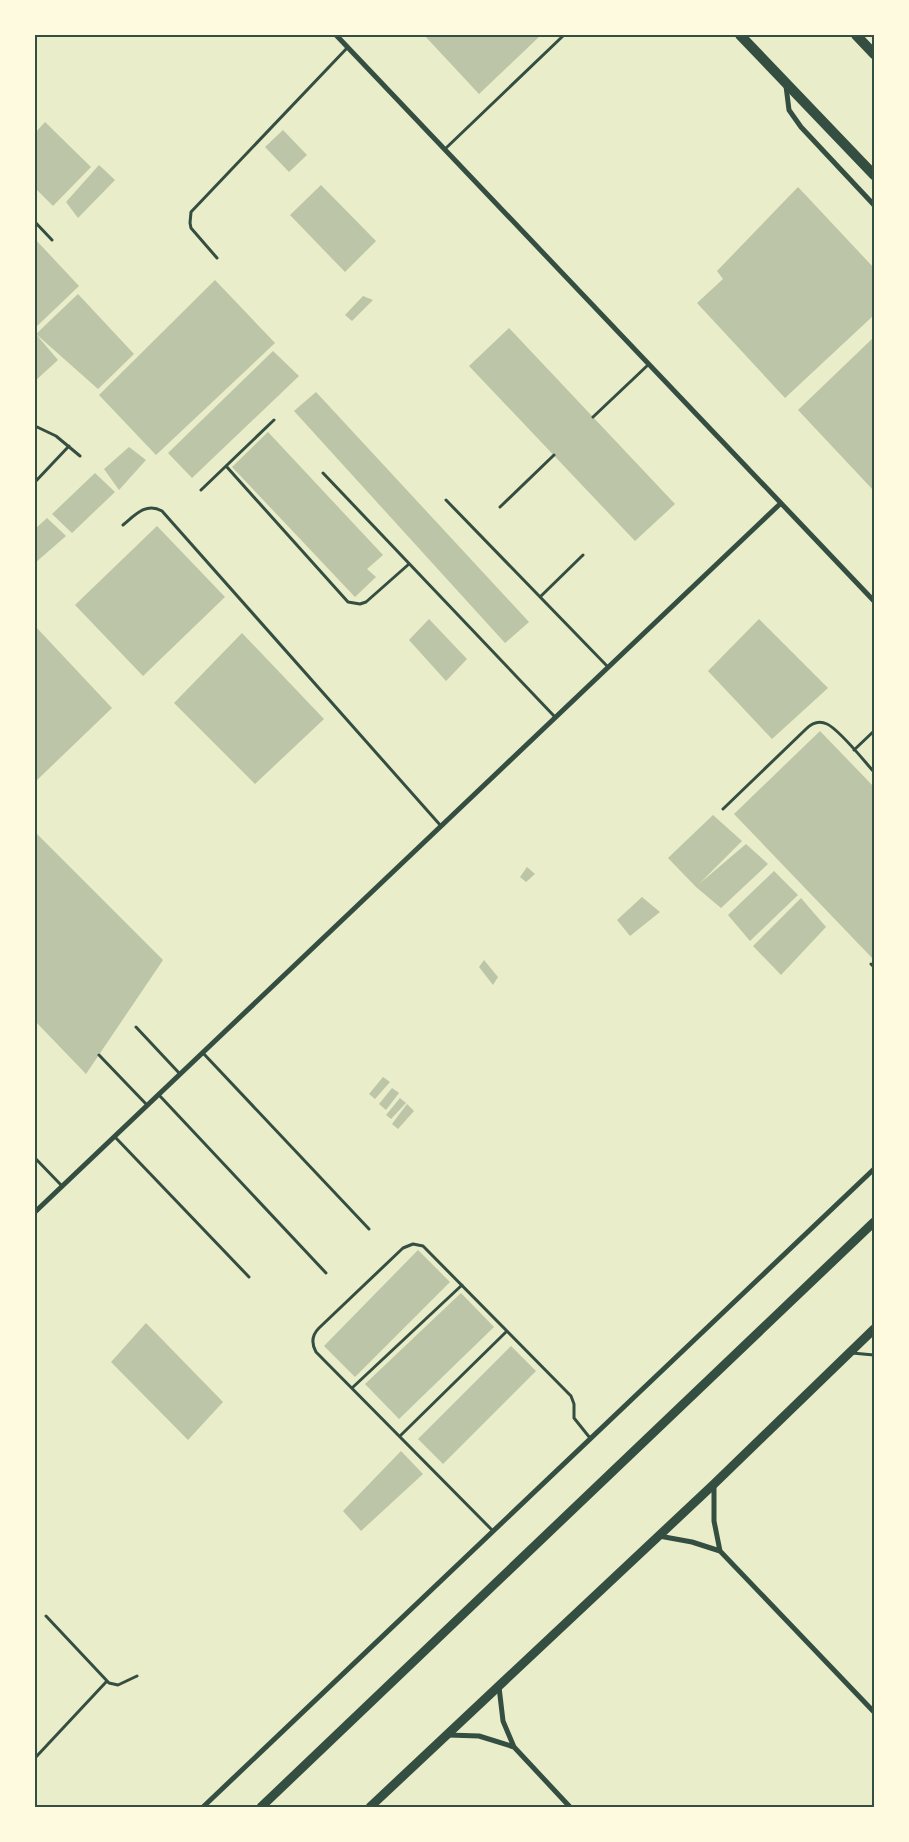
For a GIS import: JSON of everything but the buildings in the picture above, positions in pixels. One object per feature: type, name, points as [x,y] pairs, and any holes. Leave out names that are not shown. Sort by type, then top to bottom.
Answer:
[{"type":"main road","points":[[740,35],[874,175]]},
{"type":"main road","points":[[856,35],[874,54]]},
{"type":"street","points":[[336,35],[874,601]]},
{"type":"street","points":[[785,82],[789,110],[801,127],[874,205]]},
{"type":"street","points":[[36,1208],[147,1106],[781,503]]},
{"type":"street","points":[[204,1807],[874,1169]]},
{"type":"street","points":[[261,1807],[874,1222]]},
{"type":"street","points":[[370,1807],[500,1687],[874,1329]]},
{"type":"street","points":[[714,1484],[714,1521],[720,1551]]},
{"type":"street","points":[[659,1536],[692,1542],[720,1551],[874,1712]]},
{"type":"street","points":[[500,1687],[503,1721],[514,1747],[570,1807]]},
{"type":"street","points":[[447,1735],[479,1736],[514,1747]]},
{"type":"lane","points":[[444,149],[564,35]]},
{"type":"lane","points":[[217,258],[191,228],[191,212],[348,47]]},
{"type":"lane","points":[[35,222],[52,240]]},
{"type":"lane","points":[[593,417],[649,364]]},
{"type":"lane","points":[[201,490],[274,420]]},
{"type":"lane","points":[[35,426],[56,436],[80,456]]},
{"type":"lane","points":[[35,482],[69,446]]},
{"type":"lane","points":[[500,507],[554,455]]},
{"type":"lane","points":[[226,466],[348,602],[354,604],[366,602],[409,564]]},
{"type":"lane","points":[[323,473],[555,718]]},
{"type":"lane","points":[[446,500],[608,667]]},
{"type":"lane","points":[[123,525],[138,512],[148,508],[158,508],[166,514],[441,826]]},
{"type":"lane","points":[[540,597],[583,554]]},
{"type":"lane","points":[[723,809],[810,725],[822,722],[828,724],[874,772]]},
{"type":"lane","points":[[854,750],[874,731]]},
{"type":"lane","points":[[136,1027],[180,1074]]},
{"type":"lane","points":[[202,1053],[369,1229]]},
{"type":"lane","points":[[100,1055],[147,1106]]},
{"type":"lane","points":[[159,1094],[326,1273]]},
{"type":"lane","points":[[114,1136],[249,1277]]},
{"type":"lane","points":[[35,1158],[62,1186]]},
{"type":"lane","points":[[493,1531],[316,1352],[312,1342],[313,1336],[319,1328],[408,1245],[418,1244],[427,1249],[571,1396],[574,1404],[574,1418],[590,1439]]},
{"type":"lane","points":[[352,1388],[462,1285]]},
{"type":"lane","points":[[400,1436],[507,1331]]},
{"type":"lane","points":[[849,1354],[874,1354]]},
{"type":"lane","points":[[46,1616],[112,1685],[118,1686],[137,1676]]},
{"type":"lane","points":[[35,1758],[107,1681]]}]
